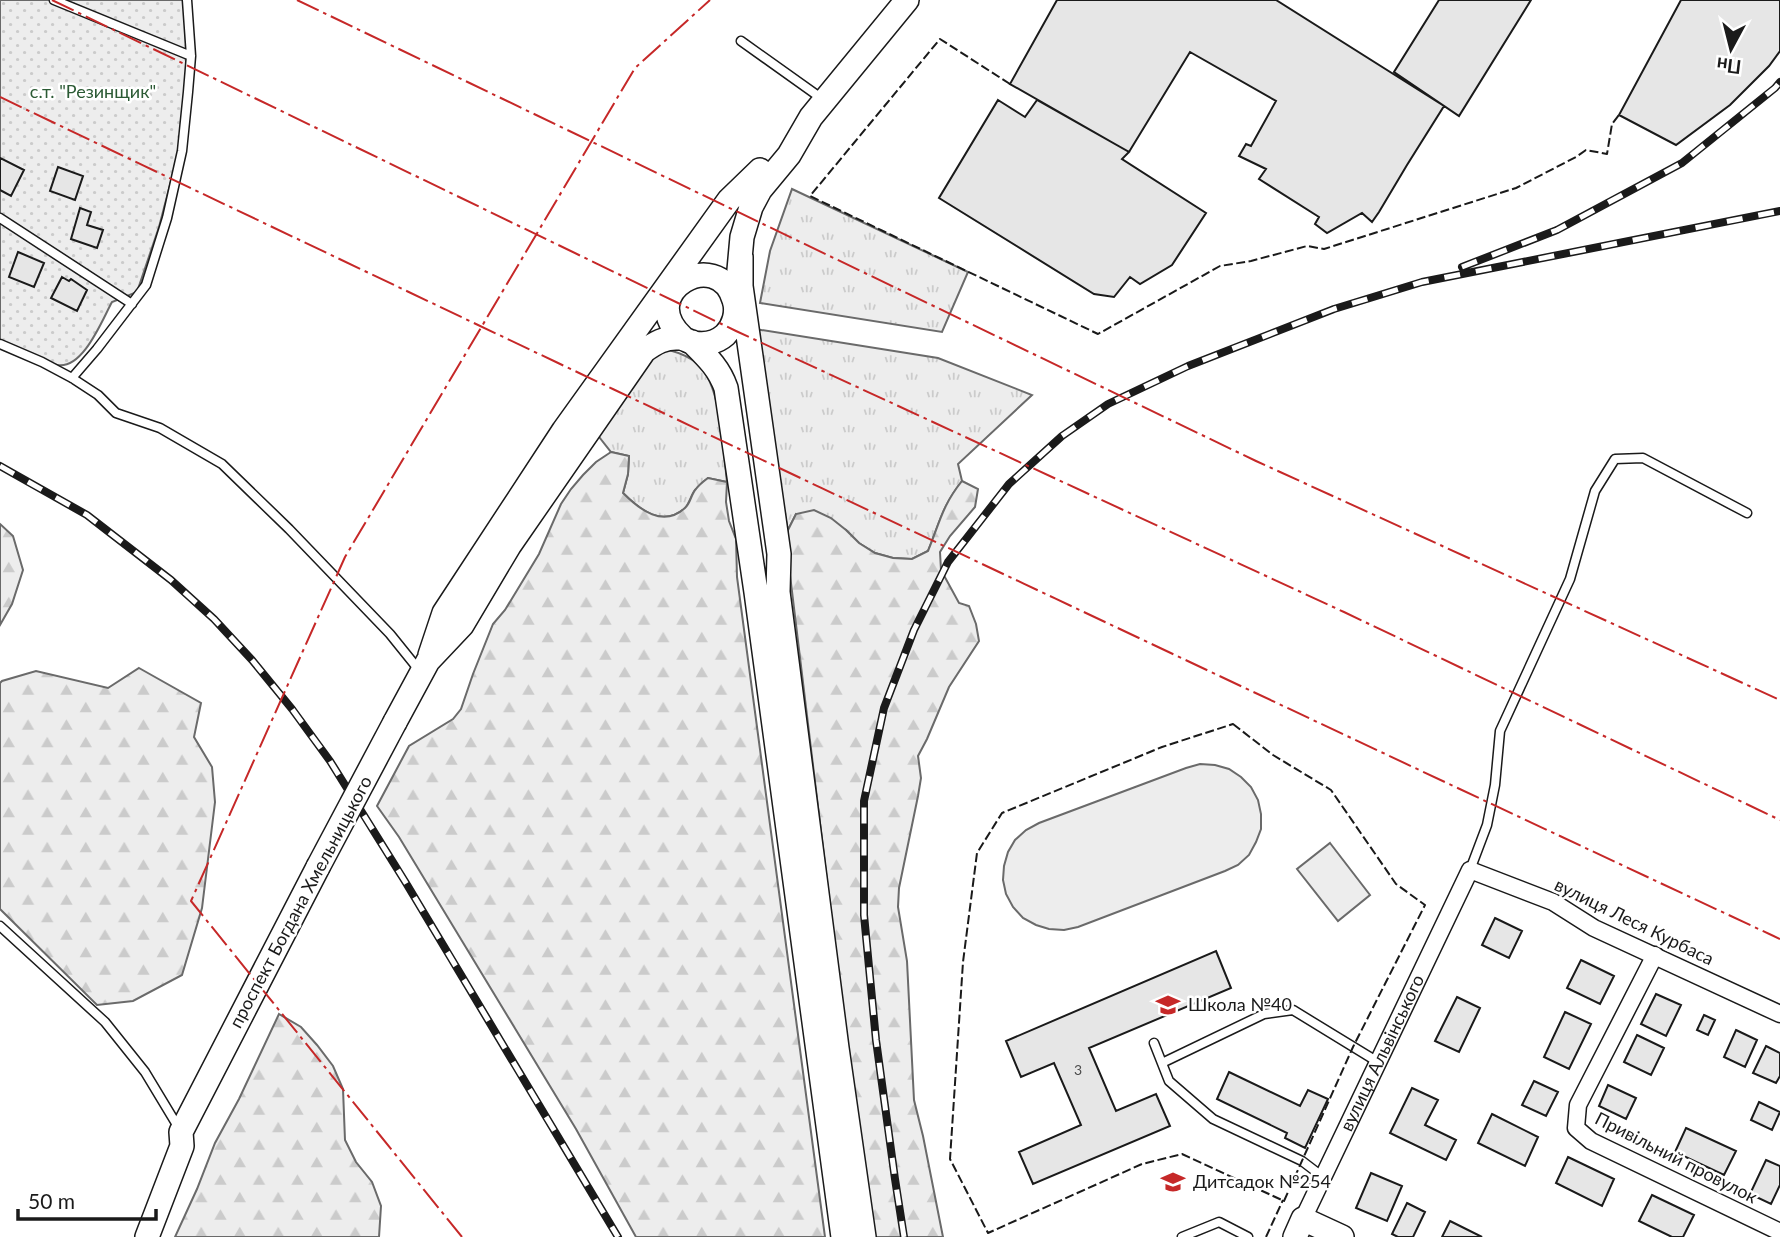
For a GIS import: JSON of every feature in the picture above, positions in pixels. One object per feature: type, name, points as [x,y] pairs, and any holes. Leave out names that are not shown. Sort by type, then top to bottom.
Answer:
[{"type":"main road","name":"проспект Богдана Хмельницького","points":[[425,667],[462,625],[509,547],[644,351],[666,339],[703,344],[715,341],[732,327],[742,237],[751,207],[760,190],[789,155],[818,109],[907,0]]},
{"type":"main road","name":"проспект Богдана Хмельницького","points":[[647,312],[676,288],[779,145],[818,109]]},
{"type":"main road","name":"проспект Богдана Хмельницького","points":[[135,1237],[161,1179],[318,867],[425,667],[444,612],[564,430],[647,312],[729,200],[760,170]]},
{"type":"main road","points":[[741,257],[741,286],[779,554],[778,592],[864,1237]]},
{"type":"main road","points":[[778,592],[767,556],[732,294],[717,278],[694,276],[676,288],[667,308],[668,319],[674,330],[714,364],[726,388],[757,592],[843,1237]]},
{"type":"main road","name":"проспект Богдана Хмельницького","points":[[147,1237],[182,1139]]},
{"type":"main road","points":[[1299,1228],[1342,1237]]},
{"type":"street","name":"вулиця Леся Курбаса","points":[[1469,870],[1553,902],[1594,928],[1780,1014]]},
{"type":"street","name":"вулиця Альвінського","points":[[1299,1228],[1469,870]]},
{"type":"street","name":"Привільний провулок","points":[[1655,956],[1578,1105],[1576,1128],[1591,1141],[1780,1232]]},
{"type":"lane","points":[[54,0],[191,56]]},
{"type":"lane","points":[[72,377],[146,285],[167,218],[182,151],[191,56],[187,0]]},
{"type":"lane","points":[[741,41],[818,109]]},
{"type":"lane","points":[[0,218],[132,304]]},
{"type":"lane","points":[[0,344],[72,377],[98,395],[116,413],[160,428],[222,464],[425,667]]},
{"type":"lane","points":[[1469,870],[1487,825],[1495,785],[1500,731],[1570,579],[1595,491],[1615,459],[1643,458],[1747,513]]},
{"type":"lane","points":[[0,926],[105,1022],[145,1072],[182,1139]]},
{"type":"lane","points":[[1162,1063],[1264,1014],[1293,1010],[1378,1062]]},
{"type":"lane","points":[[1154,1043],[1169,1080],[1213,1119],[1302,1161],[1323,1177]]},
{"type":"lane","points":[[1182,1237],[1219,1222],[1248,1237]]},
{"type":"green space","name":"с.т. \"Резинщик\"","points":[[0,0],[184,0],[187,69],[181,143],[159,227],[137,292],[112,302],[83,352],[66,364],[57,365],[43,361],[0,343]]},
{"type":"green space","points":[[792,189],[968,272],[942,332],[760,303],[770,251]]},
{"type":"green space","points":[[755,329],[938,358],[1032,395],[958,464],[962,481],[946,506],[928,551],[912,559],[893,558],[875,553],[859,543],[846,530],[796,514],[788,530],[776,473]]},
{"type":"green space","points":[[669,350],[696,362],[713,388],[720,420],[727,482],[708,478],[694,491],[685,508],[677,514],[660,517],[644,510],[623,493],[629,456],[611,452],[596,433],[652,354]]},
{"type":"green space","points":[[611,452],[629,456],[623,493],[644,510],[660,517],[677,514],[685,508],[694,491],[708,478],[727,482],[726,502],[736,539],[737,577],[825,1237],[636,1237],[576,1129],[399,837],[377,806],[409,746],[453,719],[461,709],[493,624],[505,610],[539,554],[561,504],[583,475]]},
{"type":"green space","points":[[962,481],[978,489],[975,507],[940,552],[941,570],[959,603],[969,606],[979,641],[949,687],[918,756],[921,778],[899,888],[898,907],[907,961],[914,1100],[943,1237],[870,1237],[787,550],[788,530],[796,514],[814,510],[831,518],[859,543],[875,553],[912,559],[928,551],[946,506]]},
{"type":"green space","points":[[0,524],[13,536],[23,570],[12,604],[0,625]]},
{"type":"green space","points":[[139,668],[201,703],[194,737],[212,767],[215,802],[202,908],[182,975],[133,1001],[97,1005],[0,909],[0,683],[36,671],[108,688]]},
{"type":"green space","points":[[279,1014],[301,1027],[333,1066],[343,1089],[345,1140],[356,1162],[372,1182],[381,1206],[379,1237],[175,1237],[215,1143]]},
{"type":"shaded area","points":[[1200,764],[1229,769],[1251,787],[1258,800],[1261,829],[1249,855],[1238,865],[1064,930],[1036,925],[1023,918],[1013,907],[1006,894],[1004,866],[1015,840],[1026,830]]},
{"type":"shaded area","points":[[1330,843],[1370,895],[1338,921],[1297,869]]},
{"type":"building","points":[[1057,0],[1276,0],[1444,106],[1372,222],[1362,213],[1327,233],[1315,224],[1319,217],[1259,179],[1266,169],[1239,156],[1246,144],[1251,146],[1276,101],[1190,52],[1129,152],[1010,84]]},
{"type":"building","points":[[1439,0],[1531,0],[1459,116],[1394,72]]},
{"type":"building","points":[[1681,0],[1780,0],[1780,51],[1769,66],[1730,105],[1676,145],[1619,115]]},
{"type":"building","points":[[998,100],[1025,117],[1037,100],[1129,152],[1122,159],[1206,213],[1172,265],[1140,284],[1130,277],[1114,297],[1094,294],[939,198]]},
{"type":"building","points":[[0,158],[24,170],[11,196],[0,190]]},
{"type":"building","points":[[58,167],[83,176],[75,200],[50,191]]},
{"type":"building","points":[[80,208],[91,212],[87,225],[103,230],[97,248],[71,239]]},
{"type":"building","points":[[18,252],[44,263],[34,287],[9,277]]},
{"type":"building","points":[[62,277],[69,281],[71,279],[87,290],[77,311],[51,298]]},
{"type":"building","points":[[1495,918],[1522,931],[1509,958],[1482,945]]},
{"type":"building","points":[[1216,951],[1231,988],[1089,1048],[1116,1111],[1156,1094],[1170,1126],[1033,1184],[1019,1152],[1081,1125],[1054,1063],[1021,1077],[1006,1041]]},
{"type":"building","points":[[1581,960],[1614,976],[1600,1004],[1567,988]]},
{"type":"building","points":[[1656,994],[1681,1005],[1666,1036],[1641,1024]]},
{"type":"building","points":[[1457,997],[1480,1008],[1459,1052],[1435,1041]]},
{"type":"building","points":[[1565,1012],[1591,1024],[1569,1069],[1544,1057]]},
{"type":"building","points":[[1704,1015],[1715,1020],[1708,1035],[1697,1030]]},
{"type":"building","points":[[1736,1030],[1757,1040],[1745,1067],[1724,1057]]},
{"type":"building","points":[[1637,1035],[1664,1048],[1651,1075],[1624,1062]]},
{"type":"building","points":[[1766,1046],[1780,1053],[1780,1076],[1776,1083],[1753,1073]]},
{"type":"building","points":[[1229,1072],[1300,1106],[1308,1090],[1328,1099],[1305,1148],[1285,1138],[1287,1133],[1217,1099]]},
{"type":"building","points":[[1534,1081],[1558,1092],[1546,1116],[1522,1105]]},
{"type":"building","points":[[1608,1085],[1636,1098],[1626,1119],[1599,1106]]},
{"type":"building","points":[[1412,1088],[1438,1100],[1425,1125],[1456,1140],[1446,1160],[1390,1133]]},
{"type":"building","points":[[1759,1102],[1780,1112],[1772,1130],[1751,1120]]},
{"type":"building","points":[[1492,1114],[1538,1137],[1525,1166],[1478,1143]]},
{"type":"building","points":[[1686,1128],[1736,1151],[1724,1175],[1675,1152]]},
{"type":"building","points":[[1568,1157],[1614,1179],[1602,1206],[1556,1183]]},
{"type":"building","points":[[1766,1160],[1780,1166],[1780,1185],[1771,1204],[1750,1194]]},
{"type":"building","points":[[1371,1173],[1402,1186],[1387,1221],[1356,1208]]},
{"type":"building","points":[[1652,1195],[1694,1215],[1683,1237],[1672,1237],[1639,1221]]},
{"type":"building","points":[[1407,1203],[1425,1212],[1413,1237],[1398,1237],[1392,1234]]},
{"type":"building","points":[[1450,1221],[1482,1237],[1442,1237]]},
{"type":"railway","points":[[1462,267],[1557,230],[1682,163],[1780,82]]},
{"type":"railway","points":[[904,1237],[876,1040],[864,915],[864,801],[884,708],[914,630],[948,562],[1009,484],[1062,436],[1108,404],[1188,366],[1334,309],[1422,282],[1780,211]]},
{"type":"railway","points":[[0,466],[87,515],[171,580],[214,619],[292,709],[330,761],[406,883],[618,1237]]},
{"type":"fence","points":[[1010,84],[940,39],[810,196],[1098,334],[1220,266],[1307,246],[1324,249],[1516,188],[1586,150],[1607,154],[1612,124],[1619,115]]},
{"type":"fence","points":[[1233,724],[1273,755],[1331,790],[1396,884],[1425,905],[1353,1047],[1284,1201],[1182,1154],[1142,1164],[988,1233],[950,1159],[963,962],[977,853],[1002,813],[1162,747],[1233,724]]},
{"type":"fence","points":[[1266,1237],[1283,1200]]},
{"type":"power","points":[[52,0],[736,331],[1344,612],[1780,820]]},
{"type":"power","points":[[297,0],[1256,461],[1780,700]]},
{"type":"power","points":[[462,1237],[191,901],[345,557],[635,68],[710,0]]},
{"type":"power","points":[[0,97],[889,520],[1780,939]]},
{"type":"place","name":"Школа №40","points":[[1168,1005]]},
{"type":"place","name":"Дитсадок №254","points":[[1173,1182]]}]
